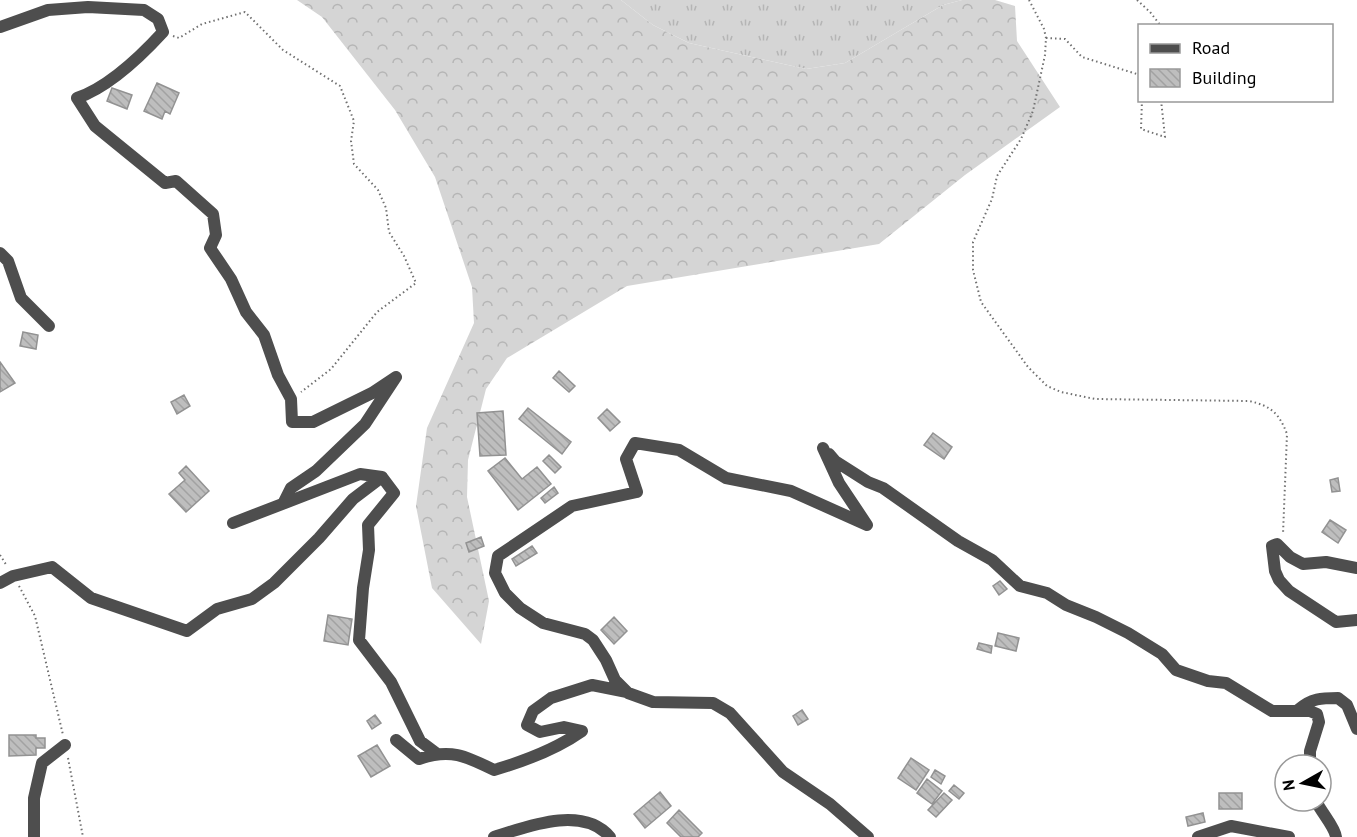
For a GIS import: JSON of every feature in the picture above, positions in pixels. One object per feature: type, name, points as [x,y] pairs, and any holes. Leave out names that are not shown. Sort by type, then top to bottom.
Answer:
[{"type":"street","points":[[0,27],[48,10],[88,7],[144,10],[158,19],[163,32],[148,49],[94,92],[77,98],[95,126],[165,183],[176,181],[213,214],[216,235],[210,248],[231,279],[246,312],[264,335],[278,375],[291,399],[292,422],[313,422],[372,393],[396,377],[365,424],[316,471],[291,488],[284,502]]},
{"type":"street","points":[[0,253],[8,261],[21,298],[49,326]]},
{"type":"street","points":[[628,693],[615,680],[593,640],[585,634],[543,623],[520,608],[505,593],[495,573],[498,556],[572,506],[637,492],[626,459],[635,443],[679,450],[726,478],[791,491],[867,525],[839,483],[823,448],[835,461],[868,482],[883,488],[958,541],[992,560],[1020,586],[1047,593],[1066,605],[1128,633],[1161,654],[1176,670],[1208,681],[1226,683],[1272,711],[1298,710],[1317,714],[1319,722],[1310,753]]},
{"type":"street","points":[[233,523],[360,474],[382,477],[394,493],[368,525],[369,550],[359,640],[391,682],[420,741],[436,753]]},
{"type":"street","points":[[0,583],[13,576],[52,567],[91,598],[187,631],[217,609],[252,599],[274,583],[319,538],[353,499],[382,477]]},
{"type":"street","points":[[1357,568],[1326,562],[1302,564],[1290,557],[1277,544],[1272,546],[1275,571],[1279,580],[1289,591],[1336,622],[1357,620]]},
{"type":"street","points":[[396,740],[419,759],[436,753],[464,755],[494,770],[525,761],[566,743],[582,732],[564,727],[540,732],[527,726],[533,711],[551,698],[592,685],[628,693],[653,702],[713,703],[730,713],[783,772],[830,804],[868,837]]},
{"type":"street","points":[[1298,710],[1305,703],[1316,698],[1338,698],[1347,705],[1357,729]]},
{"type":"street","points":[[34,837],[34,798],[42,763],[65,745]]},
{"type":"street","points":[[1321,813],[1336,833],[1336,837]]},
{"type":"street","points":[[494,837],[556,820],[589,822],[610,837]]},
{"type":"street","points":[[1198,837],[1231,826],[1289,837]]},
{"type":"path","points":[[1029,0],[1044,29],[1045,55],[1033,111],[1021,139],[997,176],[992,199],[973,242],[973,270],[981,302],[1028,367],[1047,386],[1061,392],[1095,399],[1249,401],[1266,405],[1282,420],[1287,434],[1282,549]]},
{"type":"path","points":[[1137,0],[1159,24]]},
{"type":"path","points":[[163,32],[179,38],[202,24],[244,12],[283,50],[340,86],[354,121],[351,141],[354,164],[378,190],[386,208],[389,232],[404,256],[416,283],[376,312],[331,369],[291,399]]},
{"type":"path","points":[[1046,38],[1065,39],[1082,57],[1138,74]]},
{"type":"path","points":[[1142,102],[1141,129],[1165,137],[1161,102]]},
{"type":"path","points":[[0,555],[34,616],[65,745],[83,837]]},
{"type":"green space","points":[[297,0],[621,0],[653,25],[689,43],[806,69],[845,63],[943,5],[962,0],[995,0],[1015,6],[1017,41],[1060,107],[965,175],[879,244],[627,286],[507,358],[486,389],[468,460],[467,497],[489,601],[481,644],[432,588],[416,506],[427,428],[474,323],[472,287],[435,177],[395,110],[322,17]]},
{"type":"green space","points":[[621,0],[962,0],[943,5],[845,63],[806,69],[689,43],[653,25]]},
{"type":"building","points":[[157,83],[179,93],[170,114],[165,111],[162,119],[144,111]]},
{"type":"building","points":[[112,88],[132,95],[127,109],[107,101]]},
{"type":"building","points":[[23,332],[38,335],[36,349],[20,346]]},
{"type":"building","points":[[0,362],[15,383],[0,392]]},
{"type":"building","points":[[559,371],[575,386],[569,392],[553,378]]},
{"type":"building","points":[[184,395],[190,406],[177,414],[171,402]]},
{"type":"building","points":[[528,408],[571,442],[562,454],[519,419]]},
{"type":"building","points":[[607,409],[620,422],[610,431],[598,418]]},
{"type":"building","points":[[503,411],[506,455],[480,456],[477,413]]},
{"type":"building","points":[[933,433],[952,447],[944,459],[924,445]]},
{"type":"building","points":[[549,455],[561,467],[555,473],[543,461]]},
{"type":"building","points":[[505,458],[522,479],[537,467],[551,484],[518,510],[488,471]]},
{"type":"building","points":[[186,466],[209,491],[186,512],[169,494],[185,480],[179,473]]},
{"type":"building","points":[[1338,478],[1340,491],[1332,492],[1330,480]]},
{"type":"building","points":[[554,487],[558,493],[545,503],[541,498]]},
{"type":"building","points":[[1330,520],[1346,530],[1338,543],[1322,532]]},
{"type":"building","points":[[481,537],[484,546],[469,552],[466,543]]},
{"type":"building","points":[[532,546],[537,553],[516,566],[512,559]]},
{"type":"building","points":[[1000,581],[1007,589],[999,595],[993,586]]},
{"type":"building","points":[[328,615],[352,619],[348,645],[324,641]]},
{"type":"building","points":[[614,617],[627,631],[614,644],[601,630]]},
{"type":"building","points":[[998,633],[1019,638],[1016,651],[995,646]]},
{"type":"building","points":[[979,643],[992,646],[991,653],[977,649]]},
{"type":"building","points":[[802,710],[808,719],[798,725],[793,716]]},
{"type":"building","points":[[375,715],[381,723],[372,729],[367,721]]},
{"type":"building","points":[[9,735],[36,735],[36,738],[45,738],[45,748],[36,748],[36,755],[9,756]]},
{"type":"building","points":[[377,745],[390,766],[371,777],[358,756]]},
{"type":"building","points":[[911,758],[929,770],[916,790],[898,778]]},
{"type":"building","points":[[935,770],[945,776],[941,784],[931,777]]},
{"type":"building","points":[[927,779],[942,791],[932,804],[917,793]]},
{"type":"building","points":[[954,785],[964,793],[959,799],[949,791]]},
{"type":"building","points":[[660,792],[671,806],[645,828],[634,814]]},
{"type":"building","points":[[944,793],[952,800],[936,817],[928,810]]},
{"type":"building","points":[[1219,793],[1242,793],[1242,809],[1219,809]]},
{"type":"building","points":[[679,810],[702,833],[698,837],[681,837],[667,823]]},
{"type":"building","points":[[1203,813],[1205,822],[1188,826],[1186,817]]}]
